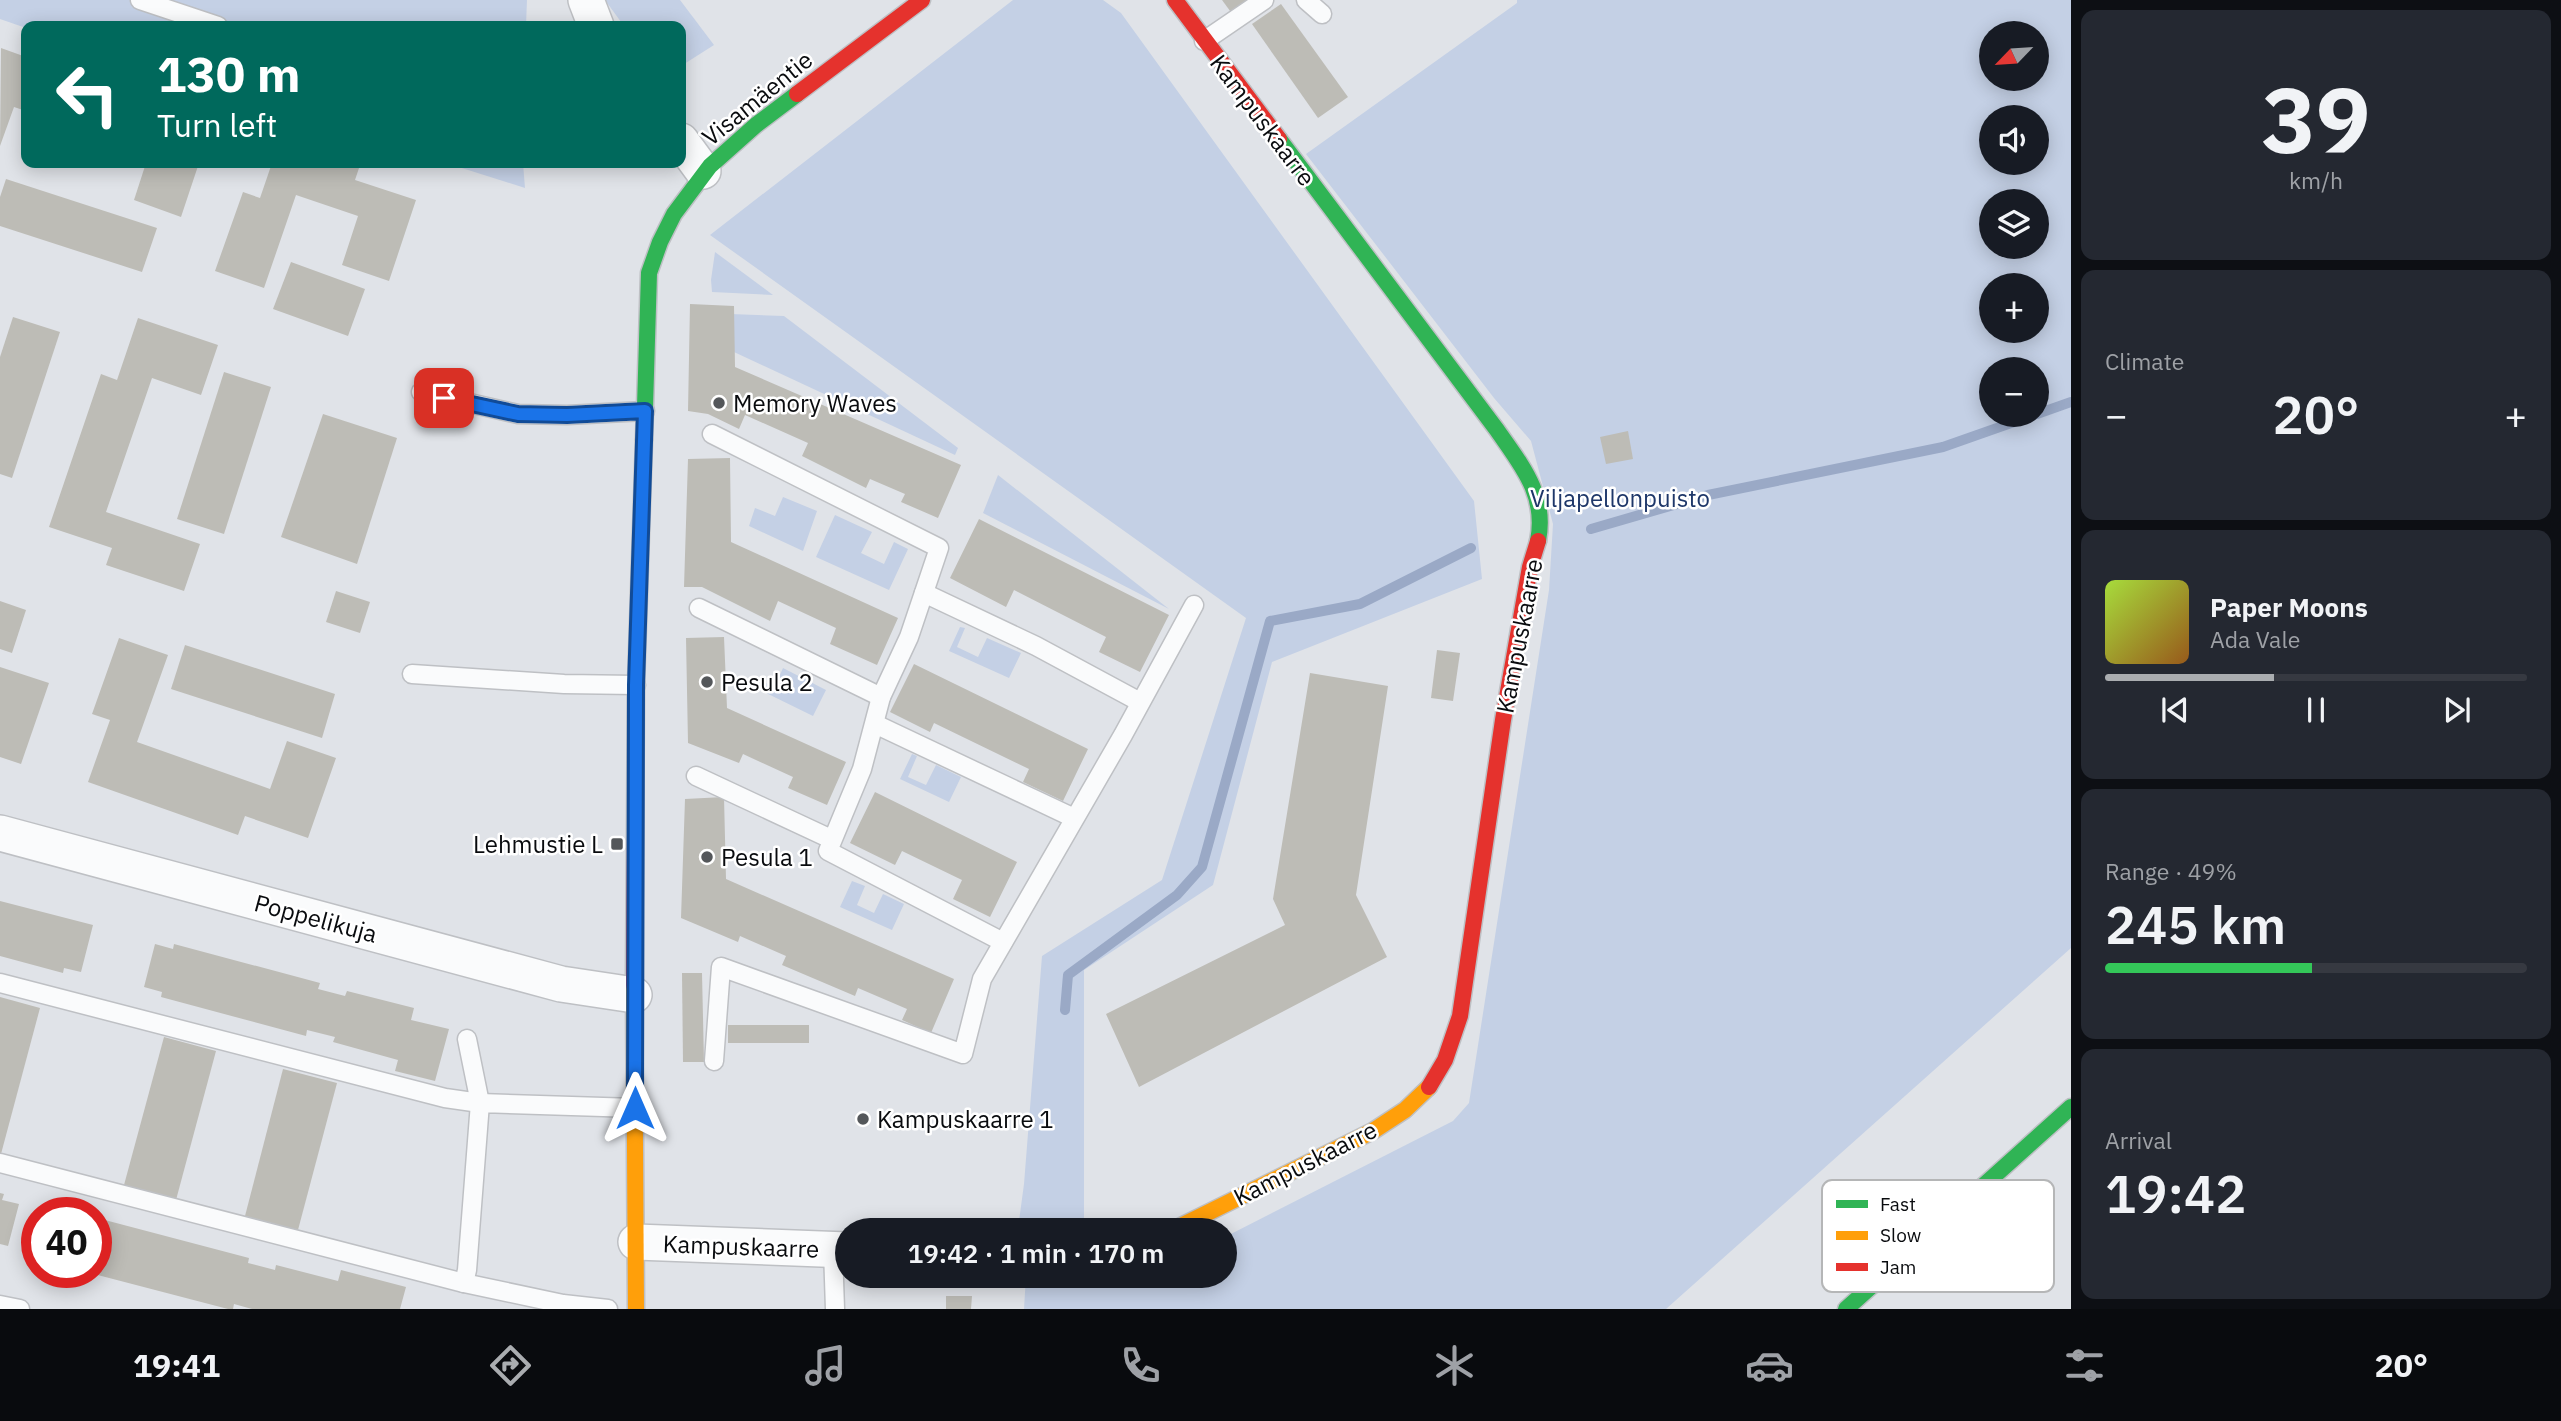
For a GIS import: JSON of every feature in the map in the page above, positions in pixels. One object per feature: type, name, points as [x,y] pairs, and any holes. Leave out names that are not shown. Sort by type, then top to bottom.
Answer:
[{"type":"street","points":[[586,0],[594,21]]},
{"type":"street","name":"Visamäentie","points":[[636,1309],[636,685],[649,273],[670,217],[703,171],[736,140],[922,0]]},
{"type":"street","name":"Kampuskaarre","points":[[1175,0],[1497,430],[1528,475],[1541,510],[1539,538],[1530,567],[1503,720],[1460,1016],[1441,1069],[1423,1093],[1380,1128],[1197,1218]]},
{"type":"street","points":[[686,148],[703,171]]},
{"type":"street","name":"Poppelikuja","points":[[0,833],[561,984],[634,995]]},
{"type":"street","points":[[1990,1180],[2071,1107]]},
{"type":"street","name":"Kampuskaarre","points":[[636,1242],[835,1250]]},
{"type":"street","points":[[1846,1309],[1865,1292]]},
{"type":"lane","points":[[140,0],[203,21]]},
{"type":"lane","points":[[1204,41],[1264,0]]},
{"type":"lane","points":[[1306,0],[1322,14]]},
{"type":"lane","points":[[421,393],[518,414],[567,415],[645,411]]},
{"type":"lane","points":[[712,434],[939,548],[909,637],[881,698],[862,769],[828,851],[1003,942]]},
{"type":"lane","points":[[924,593],[1036,646],[1140,702]]},
{"type":"lane","points":[[714,1061],[721,967],[963,1054],[982,979],[1194,605]]},
{"type":"lane","points":[[699,608],[881,698]]},
{"type":"lane","points":[[412,674],[564,684],[636,685]]},
{"type":"lane","points":[[875,724],[1074,818]]},
{"type":"lane","points":[[696,776],[831,839]]},
{"type":"lane","points":[[0,983],[445,1098],[481,1103],[635,1108]]},
{"type":"lane","points":[[464,1283],[481,1103],[467,1039]]},
{"type":"lane","points":[[0,1163],[464,1283],[563,1304],[608,1309]]},
{"type":"lane","points":[[835,1309],[837,1288]]},
{"type":"lane","points":[[0,1305],[20,1309]]},
{"type":"green space","points":[[0,0],[527,0],[526,21],[21,21],[21,26],[0,19]]},
{"type":"green space","points":[[605,0],[680,0],[714,45],[686,63],[686,21],[620,21]]},
{"type":"green space","points":[[1013,0],[1103,0],[1121,13],[1474,501],[1482,579],[1272,662],[1213,885],[1084,970],[1084,1218],[1019,1218],[1042,956],[1162,880],[1246,618],[710,235]]},
{"type":"green space","name":"Viljapellonpuisto","points":[[1517,0],[2071,0],[2071,948],[1666,1309],[1024,1309],[1025,1288],[1237,1288],[1237,1231],[1453,1121],[1469,1103],[1549,590],[1553,524],[1531,441],[1494,398],[1306,154],[1517,3]]},
{"type":"green space","points":[[462,168],[523,168],[525,188]]},
{"type":"green space","points":[[715,252],[773,295],[712,292]]},
{"type":"green space","points":[[730,314],[784,316],[958,448],[955,455],[734,352]]},
{"type":"green space","points":[[998,475],[1169,609],[983,513]]},
{"type":"green space","points":[[783,497],[817,511],[803,551],[749,526],[755,508],[775,516]]},
{"type":"green space","points":[[835,515],[872,532],[861,553],[884,564],[894,542],[908,549],[889,590],[816,557]]},
{"type":"green space","points":[[960,627],[965,628],[957,647],[978,657],[987,638],[1021,653],[1009,678],[949,651]]},
{"type":"green space","points":[[783,668],[826,690],[813,716],[754,687],[757,680],[775,686]]},
{"type":"green space","points":[[912,754],[917,756],[908,777],[926,785],[936,765],[961,777],[949,802],[900,779]]},
{"type":"green space","points":[[852,881],[865,886],[857,905],[874,913],[883,894],[904,904],[892,930],[840,907]]},
{"type":"building","points":[[1222,0],[1254,0],[1233,15]]},
{"type":"building","points":[[1281,4],[1348,97],[1318,118],[1252,24]]},
{"type":"building","points":[[1,48],[21,55],[21,109],[14,107],[0,146]]},
{"type":"building","points":[[144,168],[197,168],[181,217],[134,200]]},
{"type":"building","points":[[270,168],[359,168],[355,180],[416,200],[389,281],[342,265],[358,216],[296,195],[264,288],[215,271],[243,192],[260,198]]},
{"type":"building","points":[[6,179],[157,228],[142,272],[0,226],[0,197]]},
{"type":"building","points":[[291,262],[365,289],[348,336],[273,309]]},
{"type":"building","points":[[690,304],[734,306],[735,367],[961,465],[938,518],[901,502],[905,494],[870,479],[866,488],[802,456],[808,443],[745,415],[739,429],[708,414],[688,411]]},
{"type":"building","points":[[13,317],[60,332],[12,478],[0,474],[0,357]]},
{"type":"building","points":[[138,318],[218,345],[201,395],[152,378],[106,512],[200,544],[184,591],[106,565],[112,548],[49,527],[101,374],[117,380]]},
{"type":"building","points":[[224,372],[271,387],[224,534],[177,519]]},
{"type":"building","points":[[323,414],[397,438],[357,564],[281,537]]},
{"type":"building","points":[[1628,431],[1633,459],[1606,464],[1600,437]]},
{"type":"building","points":[[730,458],[731,542],[898,618],[877,665],[830,644],[836,628],[778,601],[770,621],[702,587],[684,587],[688,459]]},
{"type":"building","points":[[979,519],[1169,615],[1140,672],[1099,652],[1106,637],[1014,590],[1006,607],[950,578]]},
{"type":"building","points":[[336,591],[370,602],[360,633],[326,622]]},
{"type":"building","points":[[0,601],[26,610],[12,653],[0,649]]},
{"type":"building","points":[[724,637],[727,708],[846,762],[827,805],[788,788],[793,777],[743,754],[739,763],[688,743],[686,638]]},
{"type":"building","points":[[119,638],[168,655],[137,742],[270,789],[287,741],[336,758],[308,838],[245,816],[238,835],[88,782],[110,720],[92,714]]},
{"type":"building","points":[[185,645],[335,694],[322,738],[171,689]]},
{"type":"building","points":[[1437,650],[1460,653],[1453,701],[1431,698]]},
{"type":"building","points":[[914,664],[1088,749],[1063,801],[1023,782],[1029,769],[934,723],[930,732],[890,712]]},
{"type":"building","points":[[0,667],[49,683],[21,764],[0,757]]},
{"type":"building","points":[[1310,673],[1388,686],[1356,895],[1387,957],[1139,1087],[1106,1014],[1285,925],[1273,899]]},
{"type":"building","points":[[875,792],[1017,862],[990,917],[953,899],[962,880],[902,851],[895,865],[850,843]]},
{"type":"building","points":[[724,797],[726,879],[954,979],[931,1033],[902,1020],[907,1009],[858,988],[855,996],[782,965],[786,956],[740,936],[738,942],[681,918],[685,799]]},
{"type":"building","points":[[0,901],[93,925],[81,972],[64,968],[63,973],[0,956]]},
{"type":"building","points":[[155,944],[173,949],[174,944],[320,983],[318,989],[345,996],[347,991],[414,1008],[411,1020],[449,1029],[435,1081],[395,1071],[398,1060],[333,1042],[335,1037],[307,1030],[306,1036],[161,997],[162,992],[144,987]]},
{"type":"building","points":[[682,973],[702,973],[704,1062],[683,1062]]},
{"type":"building","points":[[0,997],[40,1008],[1,1154],[0,1154]]},
{"type":"building","points":[[728,1025],[809,1025],[809,1043],[728,1043]]},
{"type":"building","points":[[164,1037],[216,1051],[176,1200],[124,1185]]},
{"type":"building","points":[[283,1069],[337,1083],[298,1230],[245,1216]]},
{"type":"building","points":[[0,1193],[4,1194],[2,1200],[19,1204],[8,1246],[0,1244]]},
{"type":"building","points":[[112,1222],[249,1258],[248,1263],[275,1270],[276,1265],[338,1281],[341,1270],[406,1287],[400,1309],[252,1309],[234,1304],[233,1309],[112,1279]]},
{"type":"building","points":[[946,1296],[972,1296],[971,1309],[946,1309]]},
{"type":"waterway","points":[[2049,410],[2071,402]]},
{"type":"waterway","points":[[1591,529],[1708,495],[1943,447],[2000,427]]},
{"type":"waterway","points":[[1065,1010],[1068,975],[1177,895],[1202,867],[1270,621],[1360,604],[1471,548]]},
{"type":"traffic: fast","points":[[644,440],[649,273],[660,242],[674,214],[710,166],[756,125],[797,94]]},
{"type":"traffic: fast","points":[[1279,139],[1515,456],[1536,495],[1540,524],[1538,541]]},
{"type":"traffic: fast","points":[[1990,1180],[2071,1107]]},
{"type":"traffic: fast","points":[[1846,1309],[1865,1292]]},
{"type":"traffic: slow","points":[[634,985],[636,1309]]},
{"type":"traffic: slow","points":[[1197,1218],[1373,1131],[1405,1110],[1429,1087]]},
{"type":"traffic: jam","points":[[797,94],[922,0]]},
{"type":"traffic: jam","points":[[1175,0],[1279,139]]},
{"type":"traffic: jam","points":[[634,985],[636,685],[644,440]]},
{"type":"traffic: jam","points":[[1429,1087],[1445,1060],[1460,1016],[1503,720],[1530,567],[1538,541]]},
{"type":"place","name":"Memory Waves","points":[[719,403]]},
{"type":"place","name":"Pesula 2","points":[[707,682]]},
{"type":"place","name":"Lehmustie L","points":[[617,844]]},
{"type":"place","name":"Pesula 1","points":[[707,857]]},
{"type":"place","name":"Kampuskaarre 1","points":[[863,1119]]},
{"type":"route","points":[[444,398],[518,414],[567,415],[645,411],[636,685],[635,1108]]}]
